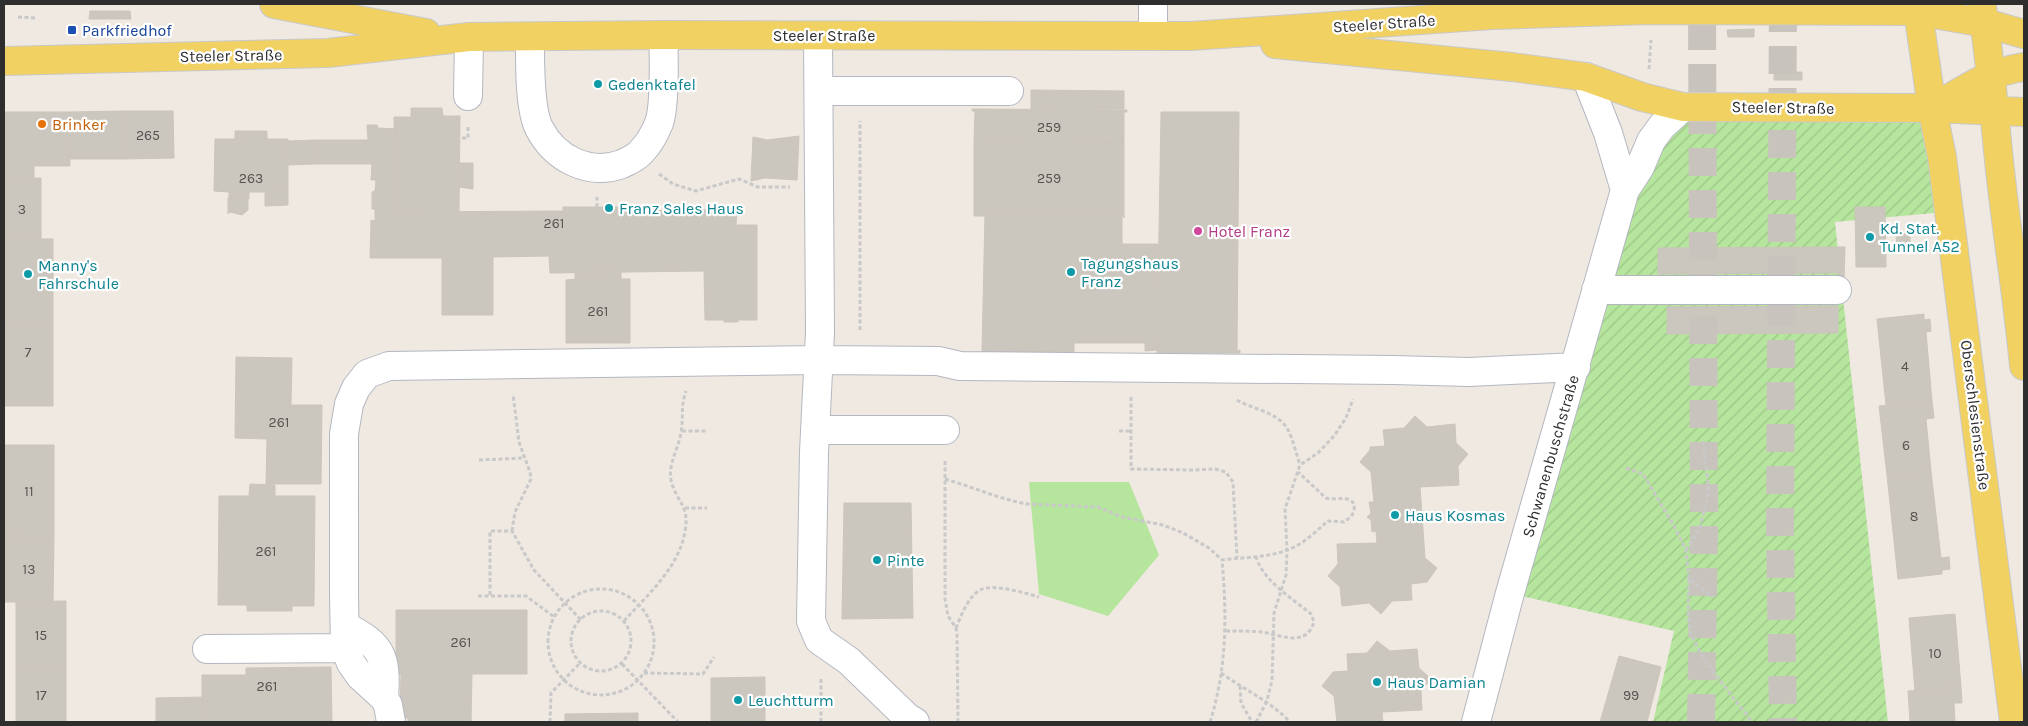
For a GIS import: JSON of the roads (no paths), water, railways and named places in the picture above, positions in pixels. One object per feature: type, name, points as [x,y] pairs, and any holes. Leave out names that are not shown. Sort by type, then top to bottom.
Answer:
[{"type":"main road","name":"Steeler Straße","points":[[274,4],[404,30],[463,38]]},
{"type":"main road","name":"Steeler Straße","points":[[4,61],[328,53],[463,38],[663,35],[1191,36],[1492,15],[1648,10],[1917,7],[1983,13],[2024,34]]},
{"type":"main road","name":"Oberschlesienstraße","points":[[1917,7],[1932,108],[1942,157],[2014,722]]},
{"type":"main road","points":[[1983,13],[2019,307],[2024,366]]},
{"type":"main road","name":"Steeler Straße","points":[[1191,36],[1512,67],[1586,77],[1642,97],[1683,107],[1932,108],[2024,112]]},
{"type":"main road","name":"Steeler Straße","points":[[1932,108],[1991,75],[2005,70],[2024,67]]},
{"type":"street","points":[[1153,4],[1153,36]]},
{"type":"street","points":[[530,37],[534,114],[539,128],[548,141],[568,160],[598,168],[614,167],[641,153],[654,133],[660,120],[663,35]]},
{"type":"street","points":[[818,36],[818,360],[811,621],[819,640],[821,669]]},
{"type":"street","points":[[463,38],[468,96]]},
{"type":"street","points":[[1586,77],[1608,133],[1625,190]]},
{"type":"street","points":[[819,91],[1009,91]]},
{"type":"street","name":"Schwanenbuschstraße","points":[[1476,722],[1510,593],[1625,190],[1640,168],[1651,141],[1662,126],[1683,107]]},
{"type":"street","points":[[1596,290],[1837,290]]},
{"type":"street","points":[[387,710],[352,663],[345,637],[344,434],[349,404],[356,388],[368,374],[389,366],[818,360],[860,362],[938,361],[960,366],[1132,369],[1470,372],[1576,367]]},
{"type":"street","points":[[815,430],[945,430]]},
{"type":"street","points":[[207,649],[345,637]]},
{"type":"street","points":[[819,640],[849,661],[907,717],[915,722]]},
{"type":"tunnel","points":[[1701,722],[1704,528],[1702,4]]},
{"type":"tunnel","points":[[1783,4],[1780,530],[1783,722]]},
{"type":"place","name":"Parkfriedhof","points":[[72,30]]},
{"type":"place","name":"Gedenktafel","points":[[598,84]]},
{"type":"place","name":"Brinker","points":[[42,124]]},
{"type":"place","name":"Franz Sales Haus","points":[[609,208]]},
{"type":"place","name":"Hotel Franz","points":[[1198,231]]},
{"type":"place","name":"Kd. Stat. Tunnel A52","points":[[1870,237]]},
{"type":"place","name":"Tagungshaus Franz","points":[[1071,272]]},
{"type":"place","name":"Manny's Fahrschule","points":[[28,274]]},
{"type":"place","name":"Haus Kosmas","points":[[1395,515]]},
{"type":"place","name":"Pinte","points":[[877,560]]},
{"type":"place","name":"Haus Damian","points":[[1377,682]]},
{"type":"place","name":"Leuchtturm","points":[[738,700]]}]
